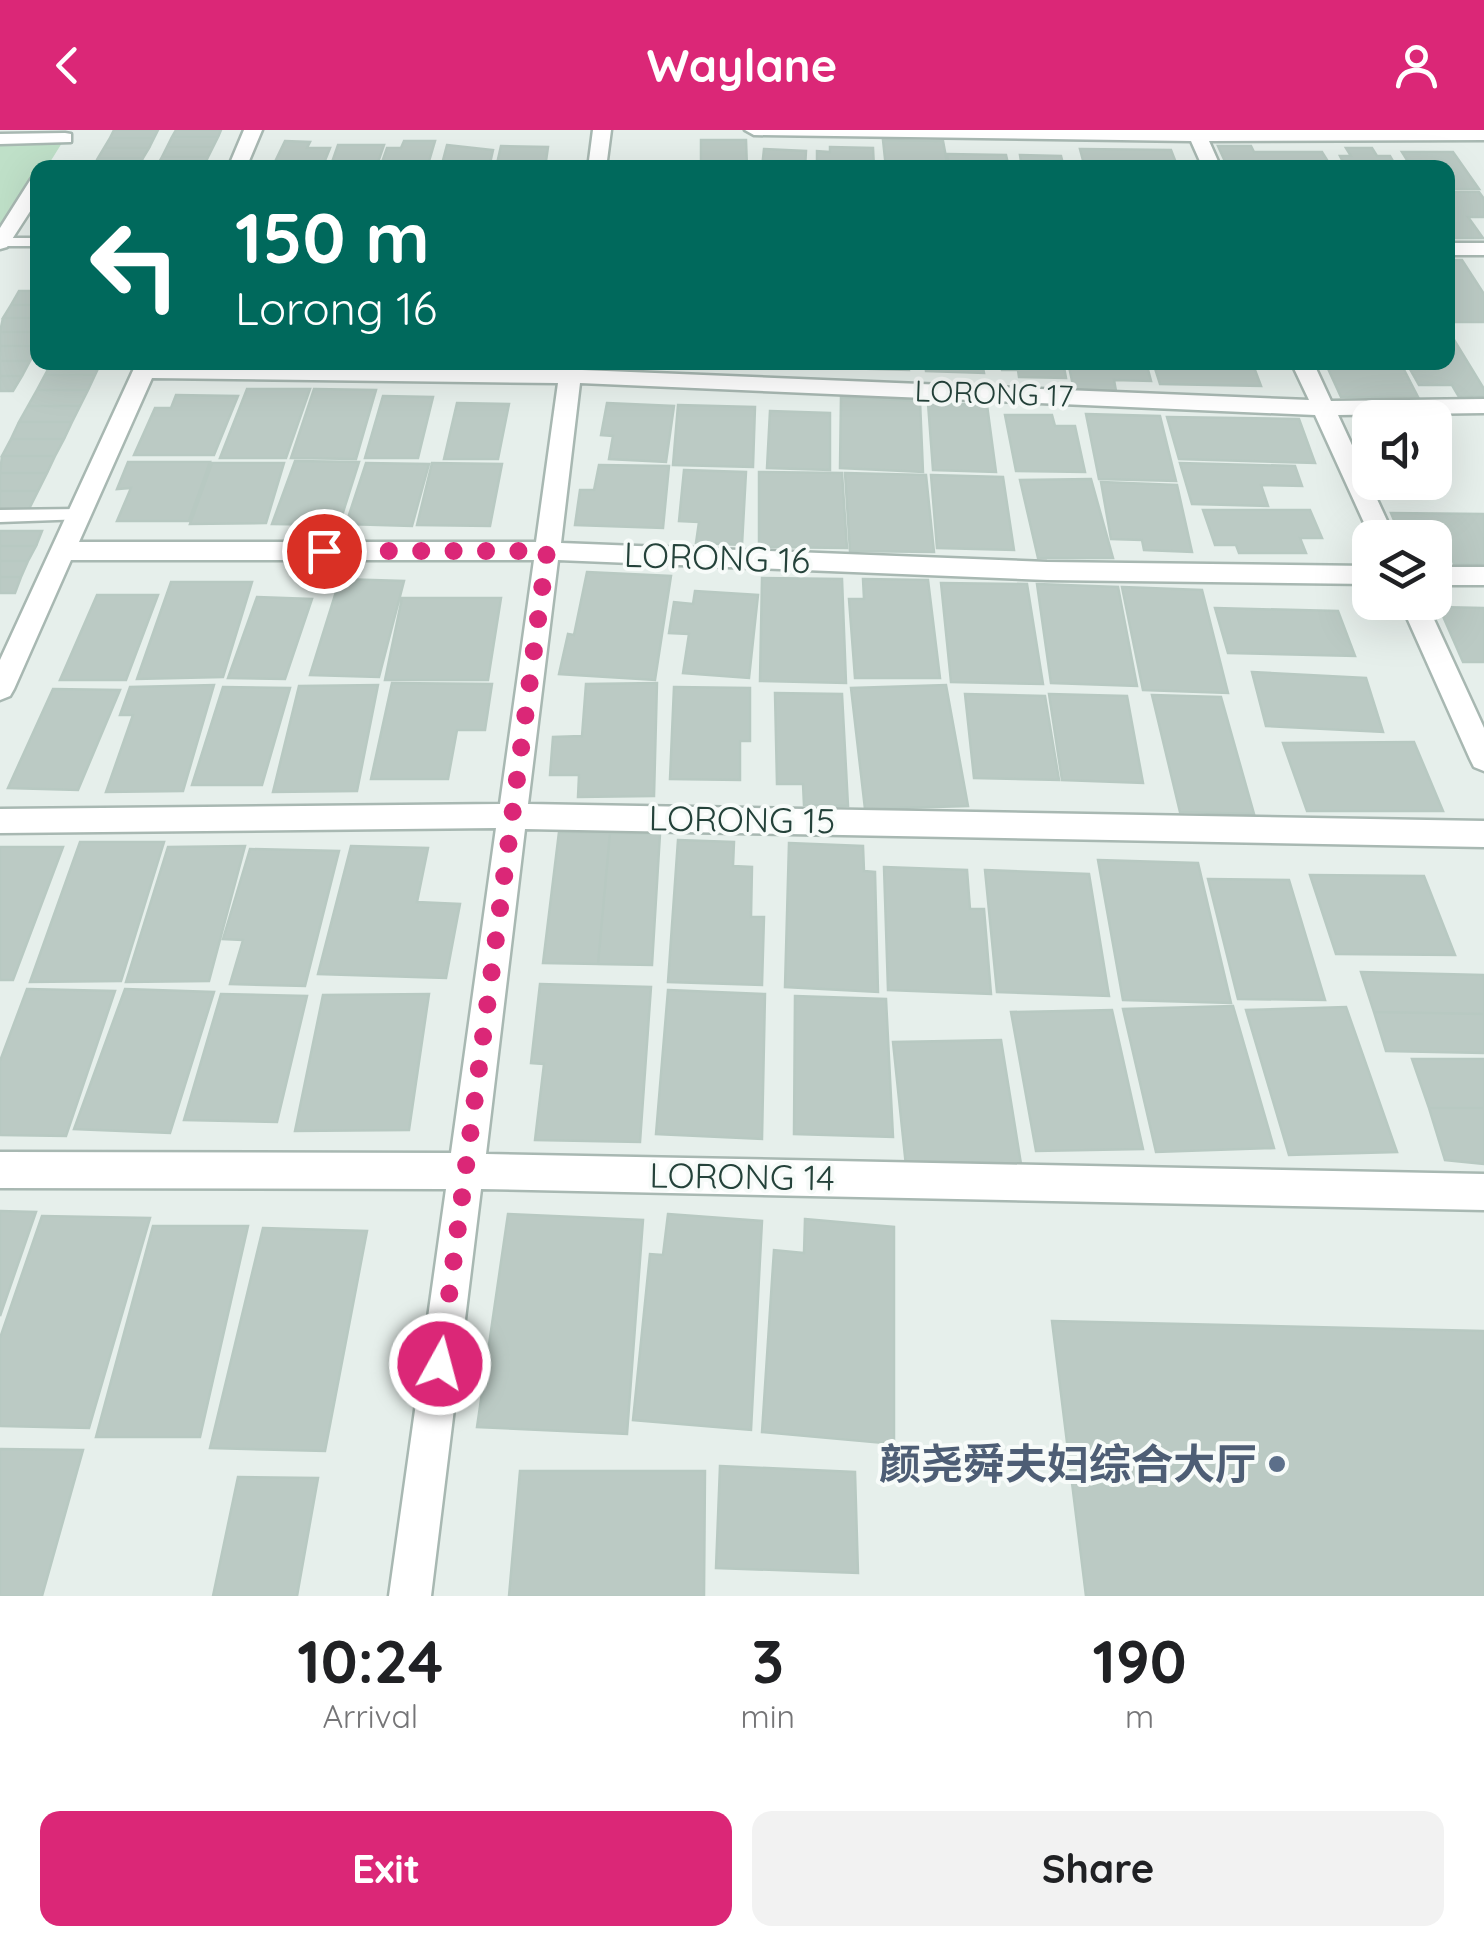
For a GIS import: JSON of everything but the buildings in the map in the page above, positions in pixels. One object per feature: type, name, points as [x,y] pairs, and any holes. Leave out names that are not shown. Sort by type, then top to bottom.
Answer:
[{"type":"street","points":[[240,160],[254,130]]},
{"type":"street","points":[[599,160],[602,130]]},
{"type":"street","points":[[754,130],[1484,135]]},
{"type":"street","points":[[1196,133],[1208,160]]},
{"type":"street","points":[[0,140],[64,140]]},
{"type":"street","points":[[0,243],[30,196]]},
{"type":"street","points":[[1455,250],[1484,249]]},
{"type":"street","points":[[0,689],[145,370]]},
{"type":"street","points":[[410,1596],[571,370]]},
{"type":"street","name":"LORONG 17","points":[[590,370],[1323,408],[1484,406]]},
{"type":"street","points":[[1306,370],[1375,520]]},
{"type":"street","name":"LORONG 16","points":[[63,551],[547,551],[1047,571],[1352,576]]},
{"type":"street","points":[[1452,576],[1484,576]]},
{"type":"street","points":[[1420,620],[1484,759]]},
{"type":"street","name":"LORONG 15","points":[[0,820],[512,816],[1484,834]]},
{"type":"street","name":"LORONG 14","points":[[0,1170],[466,1171],[1484,1192]]},
{"type":"lane","points":[[0,243],[30,242]]},
{"type":"lane","points":[[0,516],[79,516]]},
{"type":"green space","points":[[65,138],[51,160],[30,160],[30,194],[0,243],[0,140]]},
{"type":"place","name":"颜尧舜夫妇综合大厅","points":[[1277,1464]]},
{"type":"route","points":[[324,551],[547,551],[440,1364]]}]
